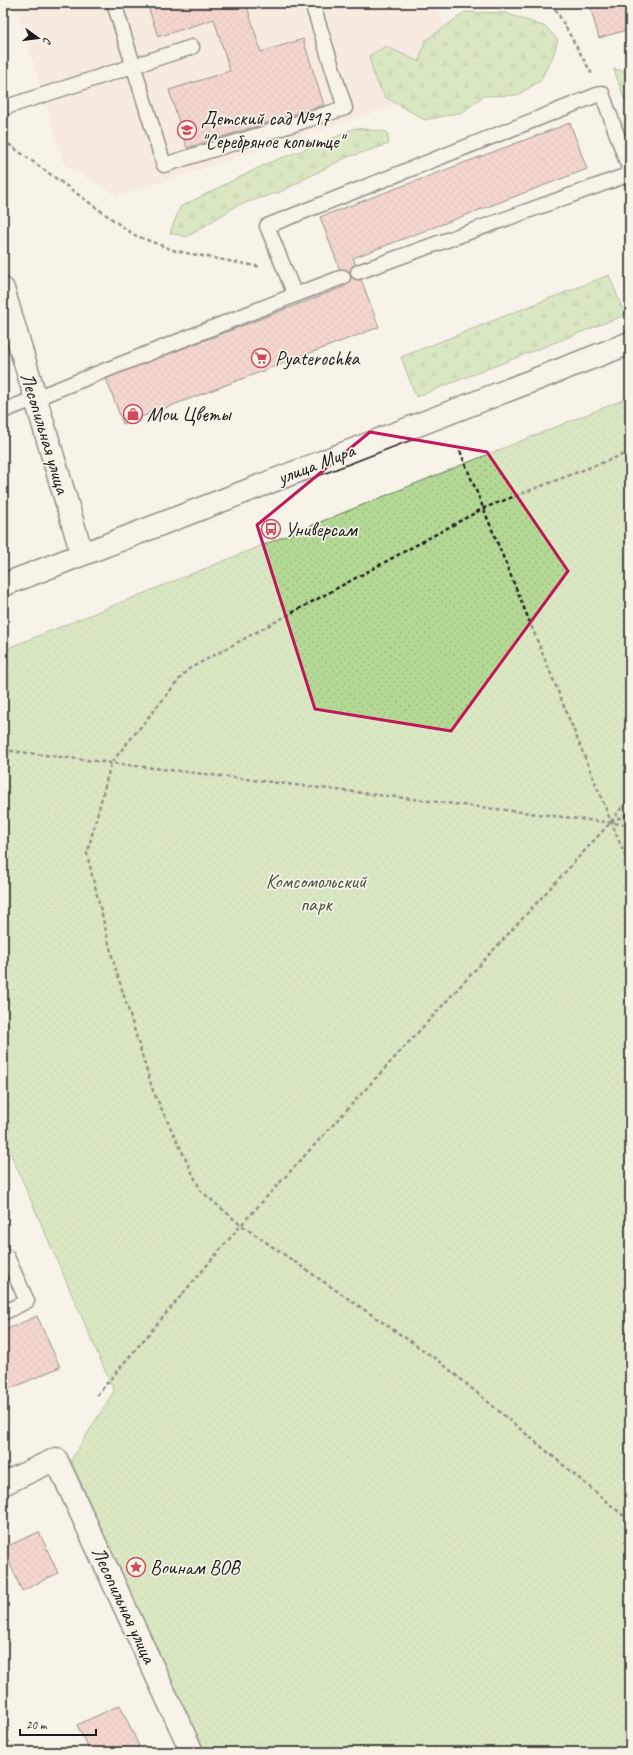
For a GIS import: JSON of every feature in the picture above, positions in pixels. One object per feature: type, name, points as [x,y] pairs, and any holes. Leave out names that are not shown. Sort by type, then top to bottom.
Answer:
[{"type":"street","name":"Лесопильная улица","points":[[3,289],[7,313],[82,554]]},
{"type":"street","name":"улица Мира","points":[[3,585],[630,343]]},
{"type":"street","name":"Лесопильная улица","points":[[3,1484],[56,1459],[192,1752]]},
{"type":"lane","points":[[114,3],[164,165],[345,108],[312,3]]},
{"type":"lane","points":[[3,108],[192,47]]},
{"type":"lane","points":[[294,295],[267,226],[602,93],[630,171]]},
{"type":"lane","points":[[358,272],[630,174]]},
{"type":"lane","points":[[3,411],[294,295],[343,277]]},
{"type":"lane","points":[[3,1259],[6,1257],[27,1301],[3,1313]]},
{"type":"path","points":[[552,3],[602,93]]},
{"type":"path","points":[[3,140],[134,235],[176,251],[285,271]]},
{"type":"path","points":[[460,451],[610,823],[630,868]]},
{"type":"path","points":[[630,452],[484,508],[187,670],[111,763],[87,854],[113,960],[153,1090],[201,1191],[241,1225],[439,1360],[630,1521]]},
{"type":"path","points":[[3,750],[630,826]]},
{"type":"path","points":[[98,1395],[241,1225],[610,823],[630,797]]},
{"type":"path","points":[[610,823],[630,813]]},
{"type":"highlighted area","points":[[370,432],[487,452],[568,571],[451,731],[315,709],[257,525]]},
{"type":"shaded area","name":"Детский сад №17 \"Серебряное копытце\"","points":[[15,3],[435,3],[468,82],[118,196],[64,164]]},
{"type":"green space","points":[[465,12],[505,13],[546,27],[558,40],[553,56],[540,81],[518,95],[483,96],[463,112],[425,120],[385,97],[374,76],[369,56],[386,46],[419,62],[425,41]]},
{"type":"green space","points":[[614,69],[630,72],[630,105],[624,99]]},
{"type":"green space","points":[[355,128],[387,132],[389,144],[345,158],[280,192],[238,205],[187,237],[170,233],[180,207],[268,163],[327,141]]},
{"type":"green space","points":[[609,275],[625,315],[416,397],[401,357]]},
{"type":"green space","name":"Комсомольский парк","points":[[630,397],[630,1752],[200,1752],[71,1460],[114,1391],[3,1136],[3,650]]},
{"type":"building","points":[[147,3],[246,3],[261,52],[303,39],[324,105],[187,148],[169,90],[230,71],[214,19],[158,37]]},
{"type":"building","points":[[589,3],[630,3],[630,29],[599,38]]},
{"type":"building","points":[[570,123],[587,169],[353,258],[379,327],[123,424],[106,378],[346,286],[320,217]]},
{"type":"building","points":[[37,1316],[60,1367],[3,1392],[3,1331]]},
{"type":"building","points":[[39,1532],[58,1573],[22,1591],[3,1548]]},
{"type":"building","points":[[120,1705],[139,1746],[126,1752],[90,1752],[77,1725]]},
{"type":"place","name":"Детский сад №17 \"Серебряное копытце\"","points":[[187,130]]},
{"type":"place","name":"Pyaterochka","points":[[261,358]]},
{"type":"place","name":"Мои Цветы","points":[[133,414]]},
{"type":"place","name":"Универсам","points":[[271,529]]},
{"type":"place","name":"Воинам ВОВ","points":[[136,1567]]}]
